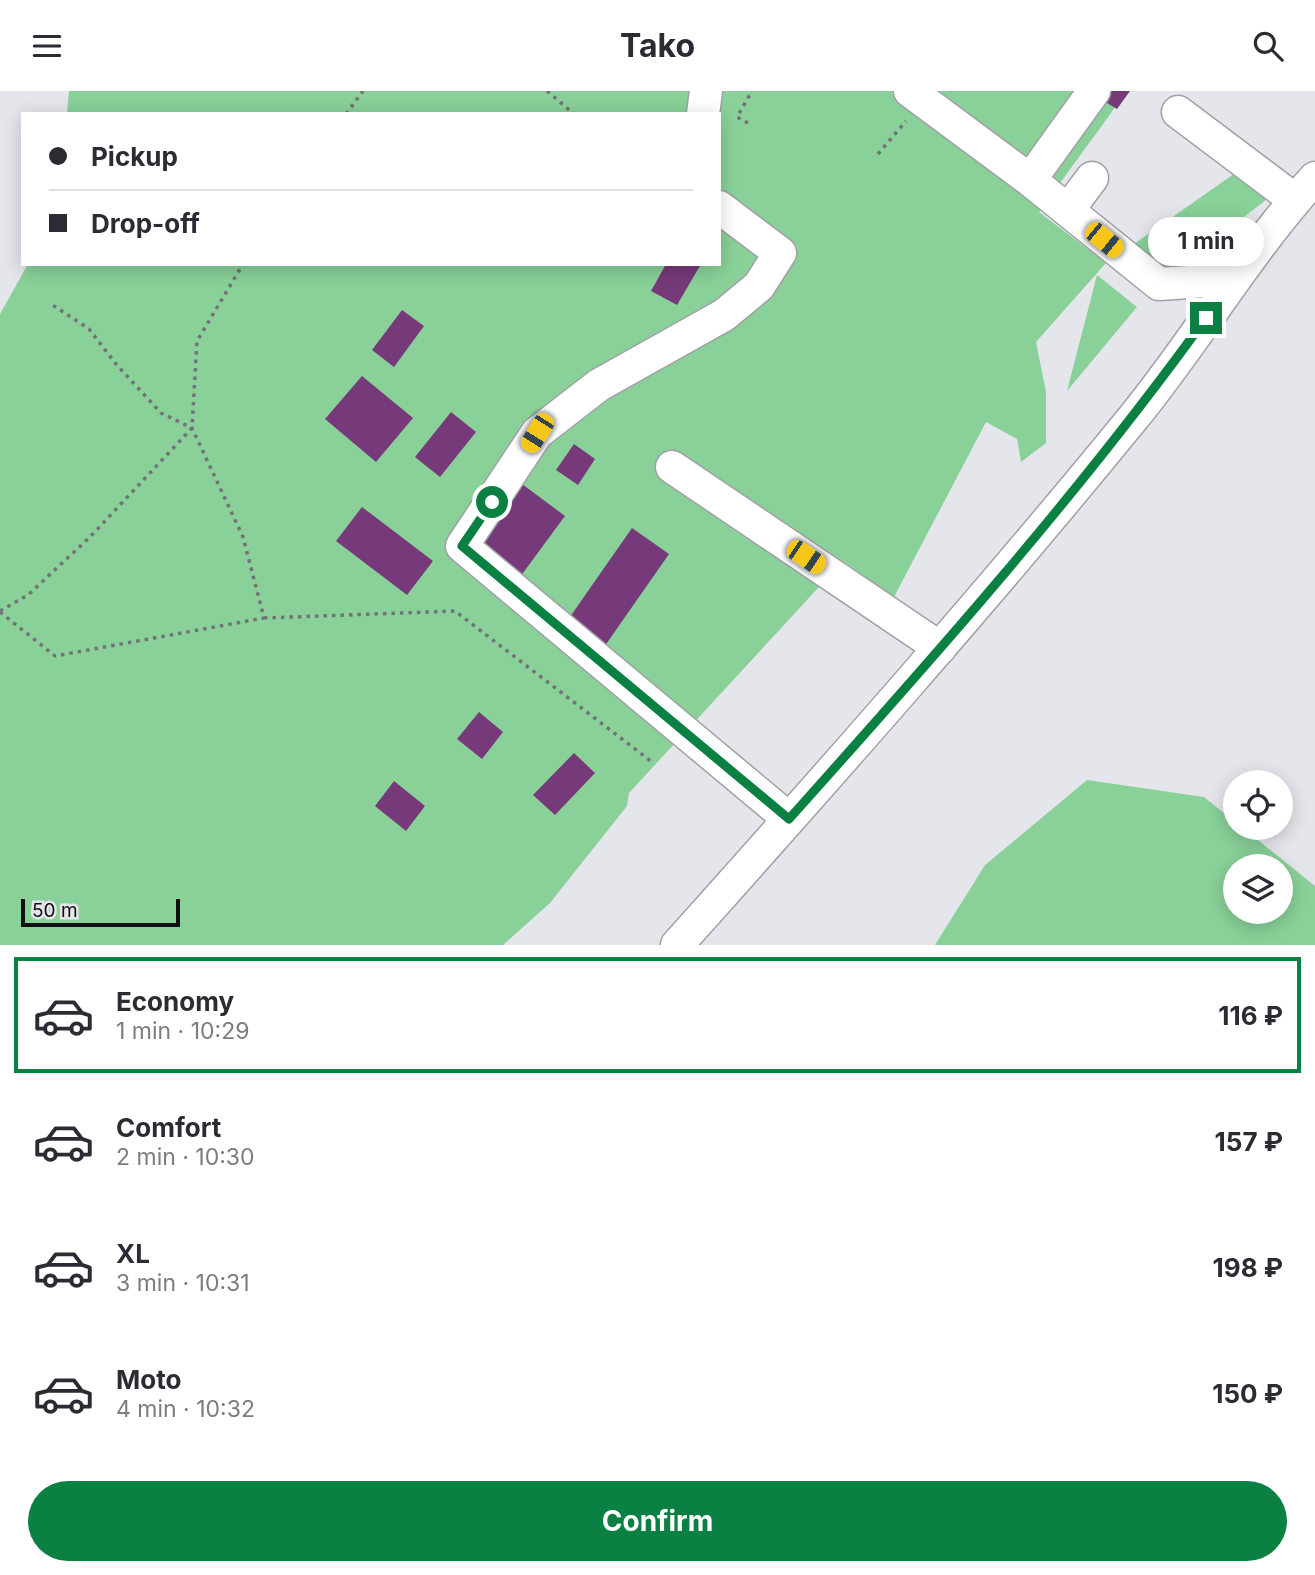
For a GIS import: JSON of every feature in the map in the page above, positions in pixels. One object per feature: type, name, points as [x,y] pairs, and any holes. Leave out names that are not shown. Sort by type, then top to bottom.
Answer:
[{"type":"street","points":[[703,112],[706,91]]},
{"type":"street","points":[[1030,180],[1094,91]]},
{"type":"street","points":[[917,96],[1030,180],[1159,284],[1235,279]]},
{"type":"street","points":[[677,945],[940,648],[1135,415],[1305,189],[1178,112]]},
{"type":"street","points":[[1068,211],[1092,178]]},
{"type":"street","points":[[721,209],[780,253],[760,286],[724,315],[599,384],[537,433],[462,546],[789,819]]},
{"type":"street","points":[[672,467],[940,648]]},
{"type":"path","points":[[347,112],[363,91]]},
{"type":"path","points":[[547,91],[572,112]]},
{"type":"path","points":[[748,123],[737,117],[752,91]]},
{"type":"path","points":[[878,154],[917,96]]},
{"type":"path","points":[[242,266],[197,341],[192,428],[243,537],[264,618]]},
{"type":"path","points":[[51,303],[89,329],[116,364],[161,413],[192,428]]},
{"type":"path","points":[[192,428],[90,537],[28,595],[0,611],[55,656],[264,618],[455,611],[652,762]]},
{"type":"green space","points":[[69,91],[1127,91],[1039,212],[1106,263],[1036,342],[1046,392],[1046,443],[1021,462],[1017,439],[986,422],[894,597],[843,561],[629,793],[627,806],[550,903],[503,945],[0,945],[0,314],[27,266],[721,266],[721,112],[67,112]]},
{"type":"green space","points":[[1241,169],[1266,200],[1172,272],[1134,244]]},
{"type":"green space","points":[[1097,275],[1137,307],[1067,391]]},
{"type":"green space","points":[[1087,780],[1204,797],[1223,812],[1223,840],[1258,840],[1275,854],[1223,854],[1223,924],[1293,924],[1293,868],[1315,886],[1315,945],[935,945],[985,865]]},
{"type":"building","points":[[1110,91],[1130,91],[1117,109],[1102,100]]},
{"type":"building","points":[[665,266],[700,266],[677,305],[651,291]]},
{"type":"building","points":[[402,310],[424,326],[394,367],[372,350]]},
{"type":"building","points":[[362,376],[413,418],[376,462],[325,419]]},
{"type":"building","points":[[451,412],[476,432],[440,477],[415,457]]},
{"type":"building","points":[[574,444],[595,459],[578,485],[556,470]]},
{"type":"building","points":[[522,484],[565,516],[520,577],[476,545]]},
{"type":"building","points":[[362,507],[433,561],[407,595],[336,541]]},
{"type":"building","points":[[632,528],[669,554],[602,650],[565,624]]},
{"type":"building","points":[[479,712],[503,732],[482,759],[457,739]]},
{"type":"building","points":[[574,753],[595,773],[555,815],[533,795]]},
{"type":"building","points":[[394,781],[425,806],[406,831],[375,806]]},
{"type":"route","points":[[492,502],[462,546],[789,819],[940,648],[1135,415],[1206,318]]}]
